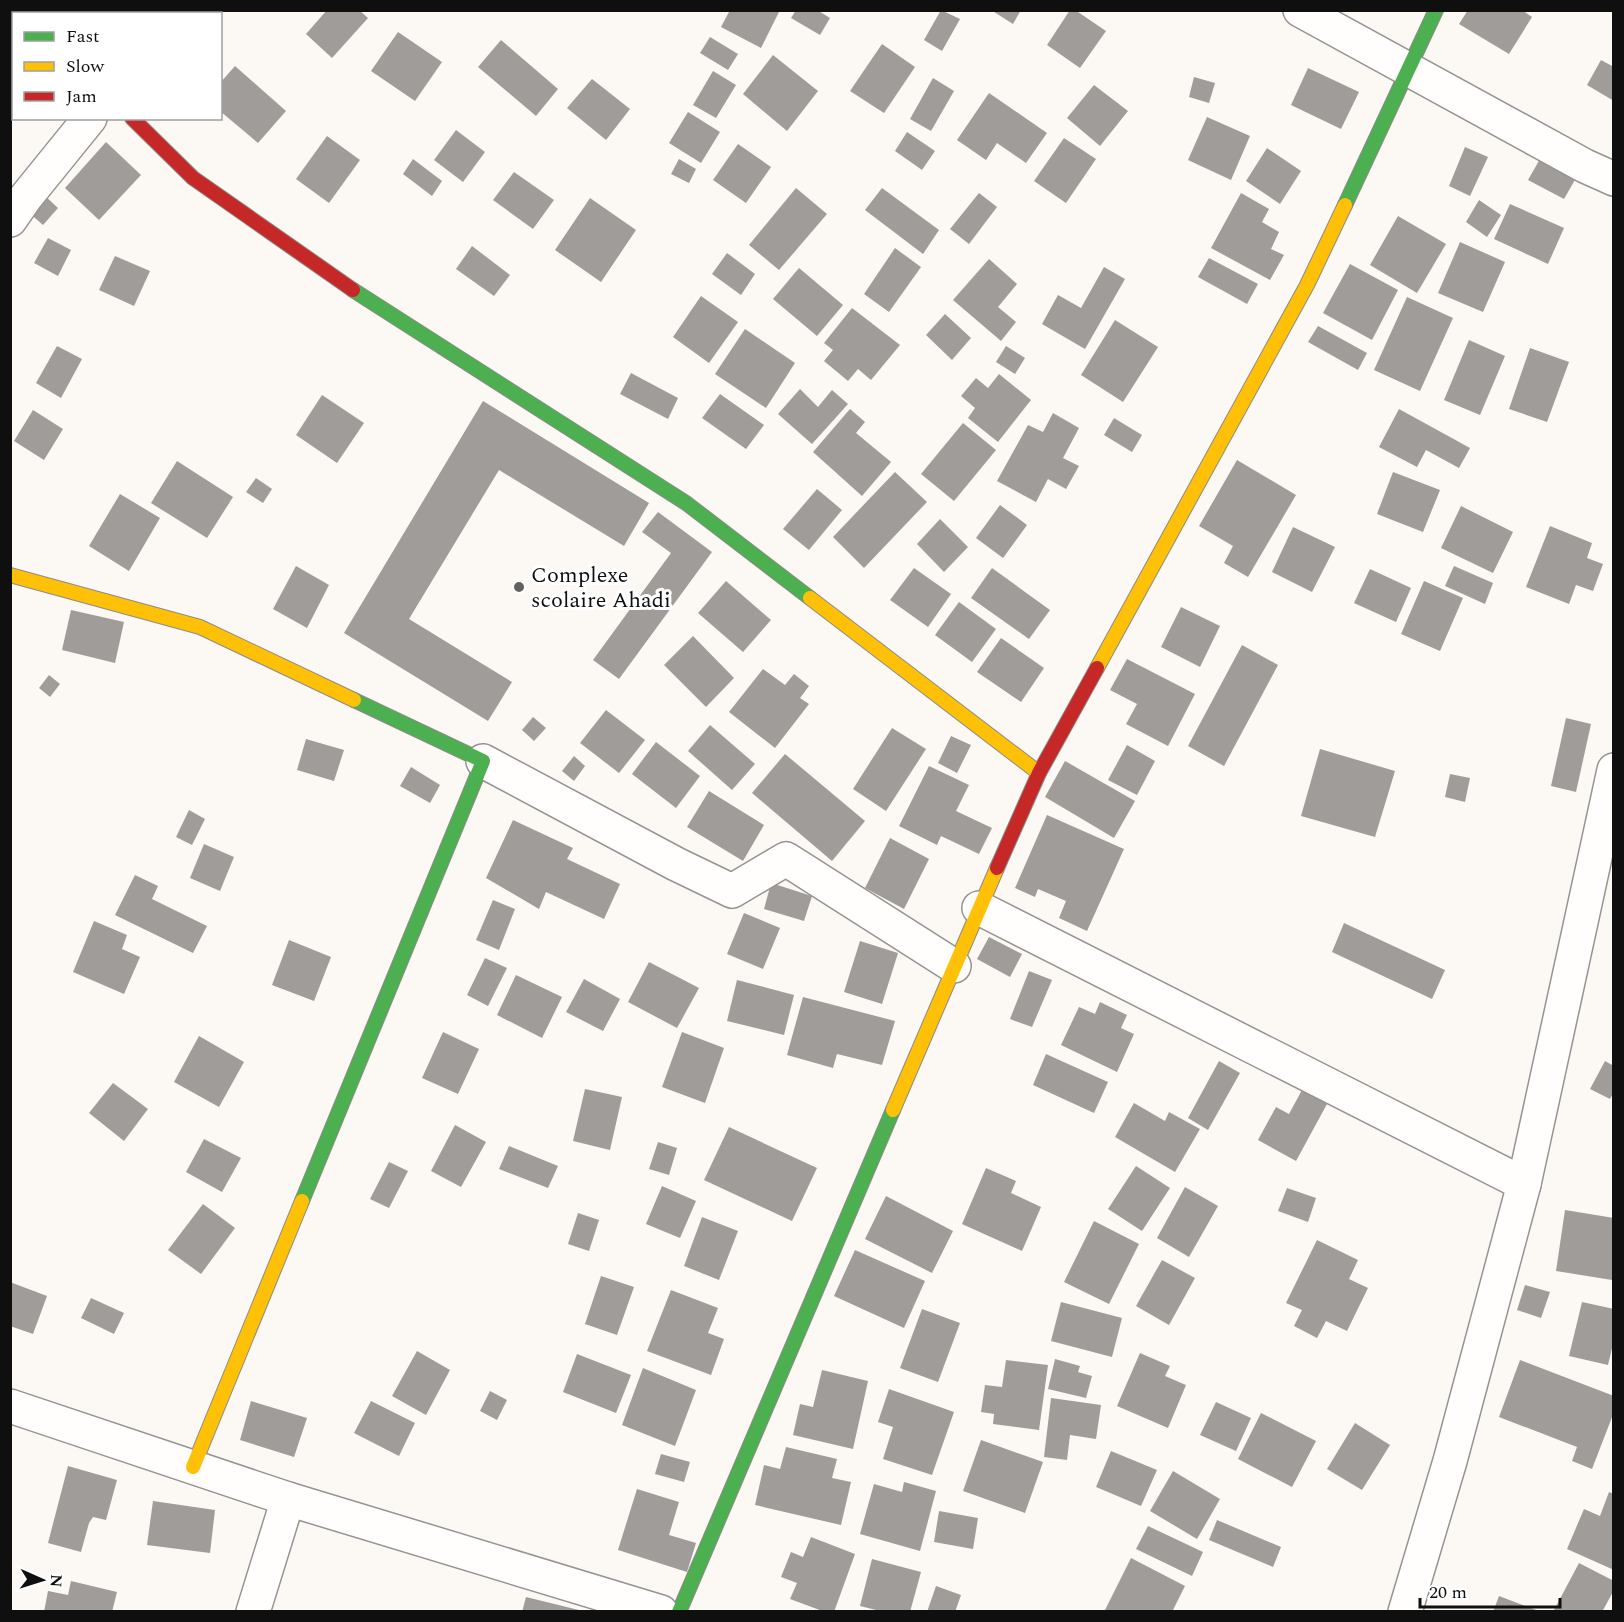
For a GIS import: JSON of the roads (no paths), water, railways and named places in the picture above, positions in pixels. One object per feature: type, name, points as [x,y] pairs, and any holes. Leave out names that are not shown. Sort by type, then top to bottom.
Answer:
[{"type":"street","points":[[1299,10],[1585,166],[1614,179]]},
{"type":"street","points":[[679,1611],[954,966],[1039,773],[1307,285],[1436,10]]},
{"type":"street","points":[[10,220],[26,196],[88,120]]},
{"type":"street","points":[[134,120],[193,178],[364,297],[686,503],[1039,773]]},
{"type":"street","points":[[10,575],[200,627],[483,761],[676,864],[732,891],[786,859],[954,966]]},
{"type":"street","points":[[193,1467],[483,761]]},
{"type":"street","points":[[1405,1611],[1450,1461],[1524,1184],[1614,770]]},
{"type":"street","points":[[979,908],[1524,1184]]},
{"type":"street","points":[[10,1406],[288,1499],[661,1611]]},
{"type":"street","points":[[253,1611],[288,1499]]},
{"type":"place","name":"Complexe scolaire Ahadi","points":[[519,587]]}]
